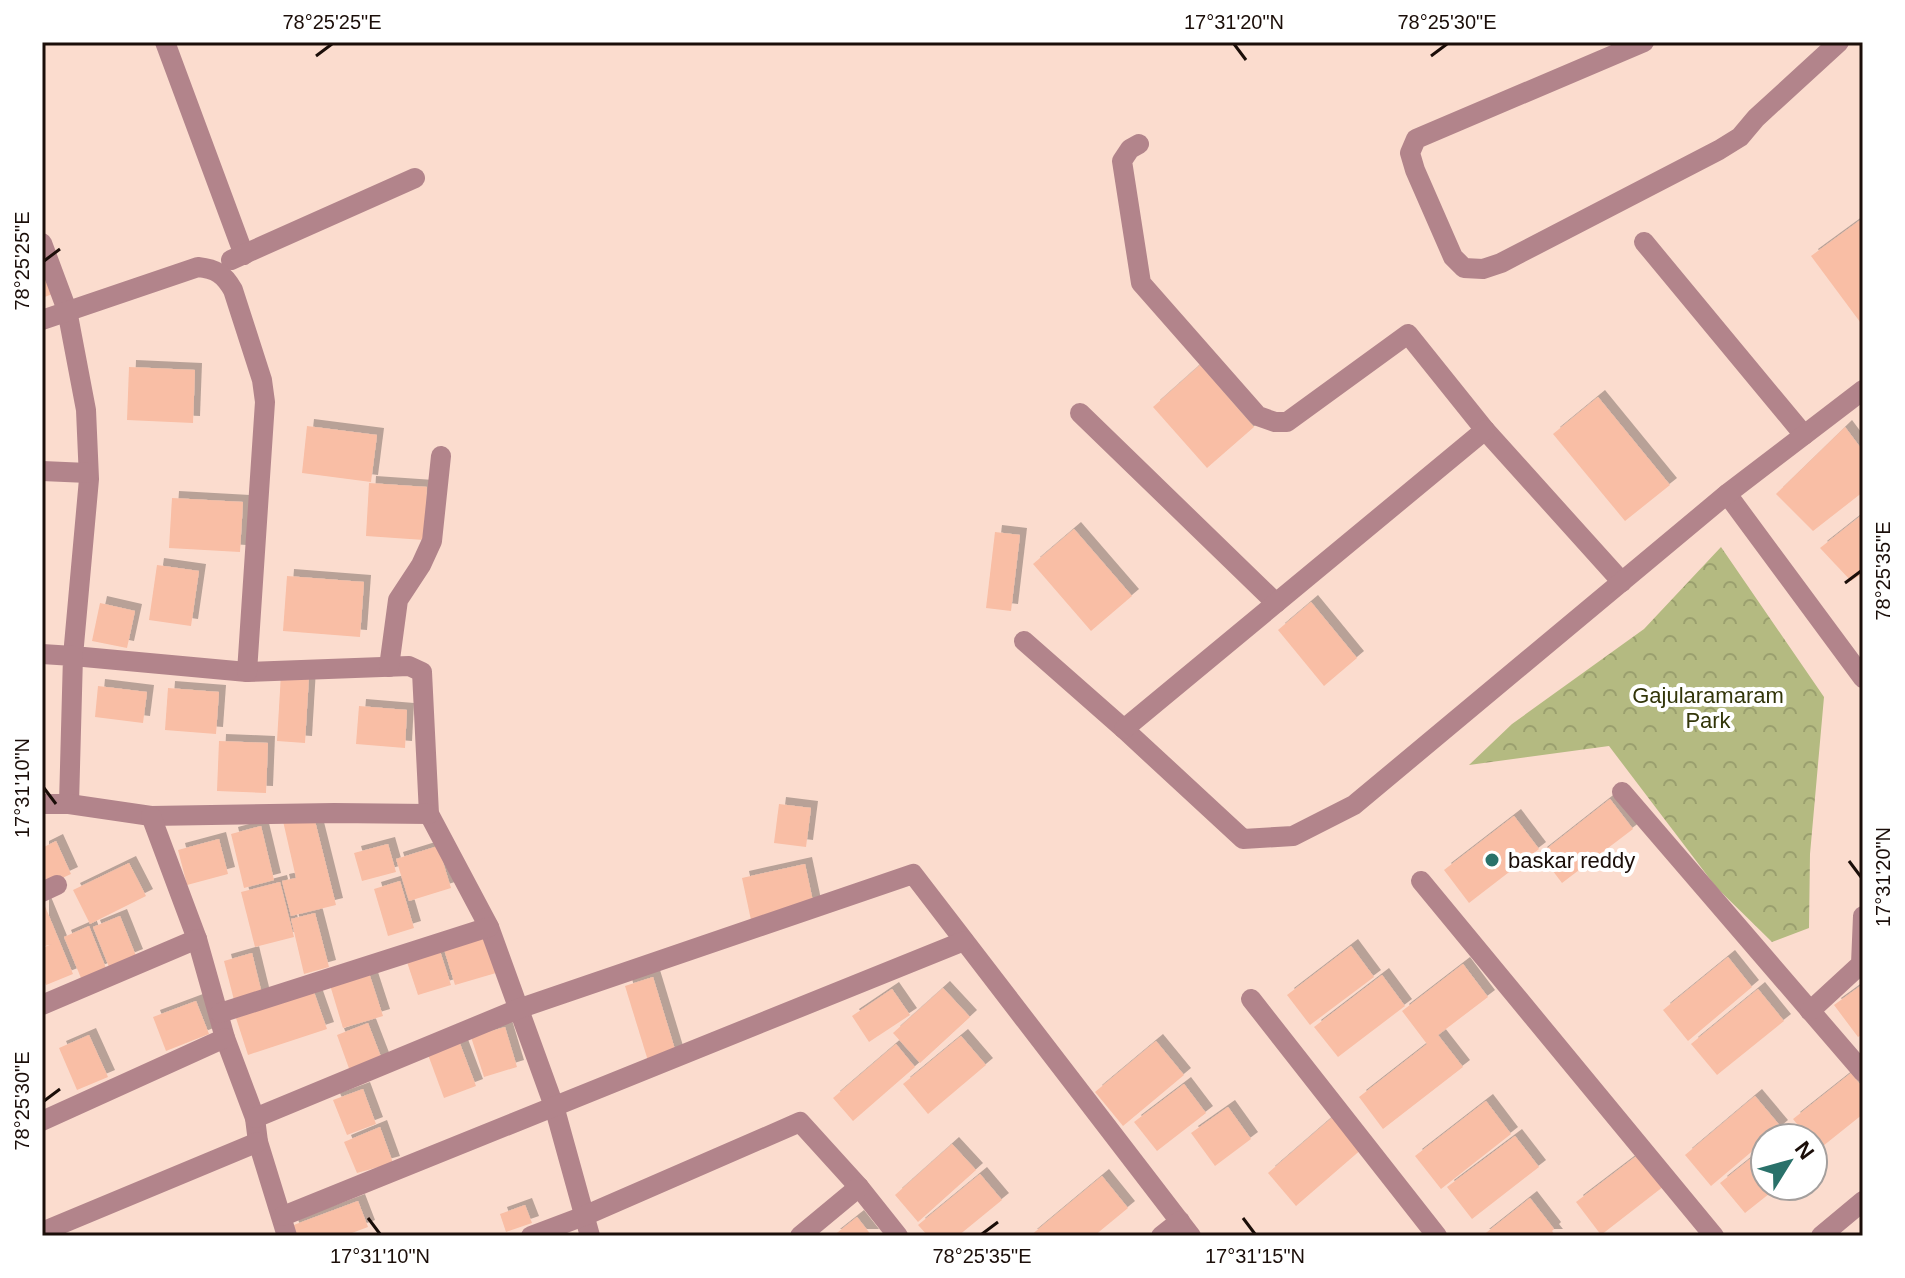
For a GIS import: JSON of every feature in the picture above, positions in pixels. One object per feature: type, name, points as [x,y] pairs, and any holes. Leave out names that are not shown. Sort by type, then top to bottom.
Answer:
[{"type":"street","points":[[165,42],[244,255]]},
{"type":"street","points":[[1644,42],[1416,139],[1410,153],[1415,170],[1453,257],[1464,268],[1483,269],[1501,263],[1719,150],[1740,137],[1756,118],[1839,42]]},
{"type":"street","points":[[1139,144],[1130,149],[1122,161],[1141,283],[1258,416],[1275,422],[1287,422],[1408,334],[1485,430],[1622,582]]},
{"type":"street","points":[[42,320],[198,267],[213,268],[415,178]]},
{"type":"street","points":[[1644,242],[1804,435]]},
{"type":"street","points":[[42,243],[67,310],[86,410],[88,473],[73,656],[69,804]]},
{"type":"street","points":[[213,268],[226,277],[233,290],[262,380],[265,402],[247,672]]},
{"type":"street","points":[[1024,641],[1243,839],[1293,836],[1354,805],[1727,494],[1863,390]]},
{"type":"street","points":[[1080,413],[1276,603]]},
{"type":"street","points":[[1124,729],[1485,430]]},
{"type":"street","points":[[389,667],[398,600],[421,565],[432,541],[441,456]]},
{"type":"street","points":[[42,471],[88,473]]},
{"type":"street","points":[[1727,494],[1863,678]]},
{"type":"street","points":[[42,654],[247,672],[409,666],[422,672],[429,814],[489,927],[554,1106],[587,1226]]},
{"type":"street","points":[[1622,792],[1863,1072]]},
{"type":"street","points":[[42,804],[69,804],[151,816],[429,814]]},
{"type":"street","points":[[151,816],[197,939],[225,1038],[255,1118],[258,1142],[285,1226],[554,1106],[964,941]]},
{"type":"street","points":[[255,1118],[518,1009],[913,874],[1185,1229],[1161,1236]]},
{"type":"street","points":[[1421,881],[1714,1236]]},
{"type":"street","points":[[1810,1011],[1861,964],[1863,916]]},
{"type":"street","points":[[220,1013],[489,927]]},
{"type":"street","points":[[42,1005],[197,939]]},
{"type":"street","points":[[1251,999],[1437,1236]]},
{"type":"street","points":[[42,1121],[225,1038]]},
{"type":"street","points":[[531,1236],[587,1226],[800,1122],[898,1236]]},
{"type":"street","points":[[42,1232],[258,1142]]},
{"type":"street","points":[[800,1236],[859,1187]]},
{"type":"street","points":[[1821,1236],[1863,1201]]},
{"type":"green space","name":"Gajularamaram Park","points":[[1721,547],[1824,697],[1810,854],[1809,928],[1772,942],[1716,887],[1609,746],[1469,765],[1512,724],[1644,629]]},
{"type":"building","points":[[1863,218],[1863,326],[1811,256]]},
{"type":"building","points":[[42,258],[55,293],[42,298]]},
{"type":"building","points":[[1200,365],[1254,427],[1207,468],[1153,407]]},
{"type":"building","points":[[129,367],[195,370],[193,423],[127,420]]},
{"type":"building","points":[[1598,397],[1670,485],[1625,521],[1553,434]]},
{"type":"building","points":[[307,426],[377,435],[371,482],[302,473]]},
{"type":"building","points":[[1845,427],[1863,451],[1863,492],[1813,531],[1776,494]]},
{"type":"building","points":[[369,483],[427,487],[424,540],[366,536]]},
{"type":"building","points":[[172,498],[243,502],[240,552],[169,548]]},
{"type":"building","points":[[1863,514],[1863,573],[1851,581],[1820,548]]},
{"type":"building","points":[[1074,529],[1132,596],[1091,631],[1033,564]]},
{"type":"building","points":[[995,532],[1020,535],[1011,611],[986,608]]},
{"type":"building","points":[[157,565],[199,571],[191,626],[149,620]]},
{"type":"building","points":[[287,576],[364,582],[360,637],[283,631]]},
{"type":"building","points":[[1311,602],[1357,658],[1324,686],[1278,630]]},
{"type":"building","points":[[100,603],[135,611],[127,648],[92,641]]},
{"type":"building","points":[[281,674],[309,676],[305,743],[277,741]]},
{"type":"building","points":[[98,686],[147,692],[143,723],[95,717]]},
{"type":"building","points":[[168,688],[219,692],[216,734],[165,730]]},
{"type":"building","points":[[359,706],[407,710],[405,748],[356,744]]},
{"type":"building","points":[[219,741],[268,743],[266,793],[217,791]]},
{"type":"building","points":[[1610,799],[1633,829],[1562,883],[1540,854]]},
{"type":"building","points":[[779,804],[811,808],[806,847],[774,843]]},
{"type":"building","name":"baskar reddy","points":[[1514,816],[1539,849],[1469,903],[1444,870]]},
{"type":"building","points":[[283,821],[315,821],[336,905],[291,916],[282,881],[296,878]]},
{"type":"building","points":[[261,826],[274,880],[244,888],[231,834]]},
{"type":"building","points":[[219,839],[228,874],[187,885],[178,850]]},
{"type":"building","points":[[56,841],[71,874],[45,886],[42,880],[42,848]]},
{"type":"building","points":[[388,844],[396,872],[362,881],[354,853]]},
{"type":"building","points":[[438,846],[451,888],[409,901],[396,859]]},
{"type":"building","points":[[129,863],[146,896],[90,924],[73,890]]},
{"type":"building","points":[[805,864],[814,906],[751,920],[742,878]]},
{"type":"building","points":[[400,881],[414,928],[388,936],[374,889]]},
{"type":"building","points":[[280,882],[294,937],[255,947],[241,892]]},
{"type":"building","points":[[42,899],[73,974],[46,985],[42,975],[42,948],[52,944],[42,947]]},
{"type":"building","points":[[315,913],[329,967],[304,974],[291,919]]},
{"type":"building","points":[[120,916],[136,956],[109,967],[93,927]]},
{"type":"building","points":[[89,926],[106,968],[81,978],[64,937]]},
{"type":"building","points":[[484,934],[496,973],[455,985],[443,946]]},
{"type":"building","points":[[1351,946],[1374,977],[1310,1025],[1287,995]]},
{"type":"building","points":[[440,951],[451,985],[418,995],[407,962]]},
{"type":"building","points":[[252,953],[263,998],[235,1004],[224,961]]},
{"type":"building","points":[[1728,957],[1752,987],[1688,1041],[1663,1010]]},
{"type":"building","points":[[1463,964],[1488,997],[1438,1035],[1463,1067],[1383,1129],[1359,1097],[1427,1044],[1402,1011]]},
{"type":"building","points":[[369,973],[383,1016],[343,1028],[330,985]]},
{"type":"building","points":[[1382,975],[1405,1006],[1338,1057],[1314,1027]]},
{"type":"building","points":[[653,977],[677,1056],[649,1064],[625,986]]},
{"type":"building","points":[[1863,984],[1863,1034],[1858,1037],[1834,1005]]},
{"type":"building","points":[[943,988],[970,1017],[920,1063],[893,1033]]},
{"type":"building","points":[[892,989],[910,1015],[869,1042],[852,1016]]},
{"type":"building","points":[[1758,989],[1784,1021],[1717,1075],[1691,1044]]},
{"type":"building","points":[[314,992],[327,1029],[248,1055],[236,1018]]},
{"type":"building","points":[[196,1001],[209,1034],[166,1051],[153,1017]]},
{"type":"building","points":[[368,1023],[383,1062],[351,1074],[337,1035]]},
{"type":"building","points":[[505,1027],[517,1067],[484,1077],[471,1037]]},
{"type":"building","points":[[89,1035],[108,1077],[77,1090],[59,1048]]},
{"type":"building","points":[[961,1036],[986,1065],[928,1114],[903,1084]]},
{"type":"building","points":[[459,1041],[476,1086],[444,1098],[427,1052]]},
{"type":"building","points":[[1156,1041],[1184,1075],[1123,1126],[1095,1092]]},
{"type":"building","points":[[896,1044],[915,1067],[853,1121],[833,1098]]},
{"type":"building","points":[[1851,1073],[1863,1088],[1863,1114],[1829,1141],[1829,1122],[1795,1122],[1793,1119]]},
{"type":"building","points":[[1184,1084],[1206,1113],[1157,1151],[1134,1122]]},
{"type":"building","points":[[363,1089],[376,1124],[347,1135],[333,1100]]},
{"type":"building","points":[[1755,1096],[1777,1122],[1749,1122],[1749,1154],[1711,1186],[1685,1155]]},
{"type":"building","points":[[1486,1101],[1511,1134],[1441,1189],[1415,1156]]},
{"type":"building","points":[[1228,1107],[1251,1139],[1215,1166],[1191,1133]]},
{"type":"building","points":[[1335,1115],[1363,1148],[1296,1206],[1268,1173]]},
{"type":"building","points":[[380,1127],[393,1163],[357,1173],[344,1142]]},
{"type":"building","points":[[1515,1136],[1539,1167],[1472,1219],[1447,1187]]},
{"type":"building","points":[[952,1144],[976,1170],[918,1222],[895,1195]]},
{"type":"building","points":[[1643,1151],[1668,1183],[1601,1235],[1576,1202]]},
{"type":"building","points":[[1749,1160],[1749,1202],[1759,1202],[1745,1213],[1720,1183]]},
{"type":"building","points":[[980,1174],[1002,1200],[958,1236],[928,1236],[918,1225]]},
{"type":"building","points":[[1102,1176],[1128,1208],[1094,1236],[1030,1236]]},
{"type":"building","points":[[1530,1198],[1556,1236],[1482,1236]]},
{"type":"building","points":[[358,1201],[368,1227],[344,1236],[294,1236],[291,1226]]},
{"type":"building","points":[[525,1205],[532,1223],[506,1232],[500,1214]]},
{"type":"building","points":[[857,1217],[872,1236],[833,1236]]},
{"type":"place","name":"baskar reddy","points":[[1492,860]]}]
